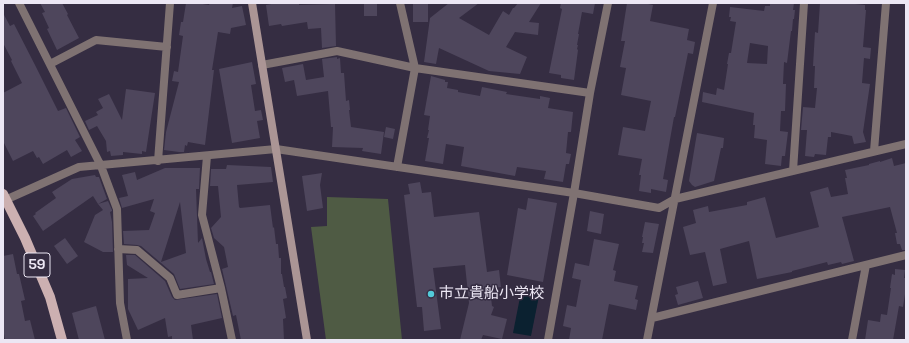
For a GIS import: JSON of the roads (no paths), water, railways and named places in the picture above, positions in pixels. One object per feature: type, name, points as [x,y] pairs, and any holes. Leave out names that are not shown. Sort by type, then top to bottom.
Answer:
[{"type":"main road","name":"59","points":[[4,199],[25,238],[50,296],[62,340]]},
{"type":"street","points":[[19,3],[101,166],[117,209],[120,303],[127,340]]},
{"type":"street","points":[[158,161],[170,3]]},
{"type":"street","points":[[252,3],[307,340]]},
{"type":"street","points":[[397,167],[415,68],[400,3]]},
{"type":"street","points":[[548,340],[590,93],[608,3]]},
{"type":"street","points":[[648,340],[713,3]]},
{"type":"street","points":[[793,171],[804,3]]},
{"type":"street","points":[[874,151],[886,3]]},
{"type":"street","points":[[50,64],[96,40],[167,47]]},
{"type":"street","points":[[262,65],[337,51],[415,68],[590,93]]},
{"type":"street","points":[[4,199],[79,168],[276,150],[574,193],[659,208],[675,199],[906,144]]},
{"type":"street","points":[[207,156],[202,215],[221,288],[232,340]]},
{"type":"street","points":[[118,249],[137,250],[170,278],[177,295],[221,288]]},
{"type":"street","points":[[652,318],[906,255]]},
{"type":"street","points":[[852,340],[866,265]]},
{"type":"water","points":[[522,287],[540,291],[531,336],[513,333]]},
{"type":"place","name":"市立貴船小学校","points":[[431,294]]}]
